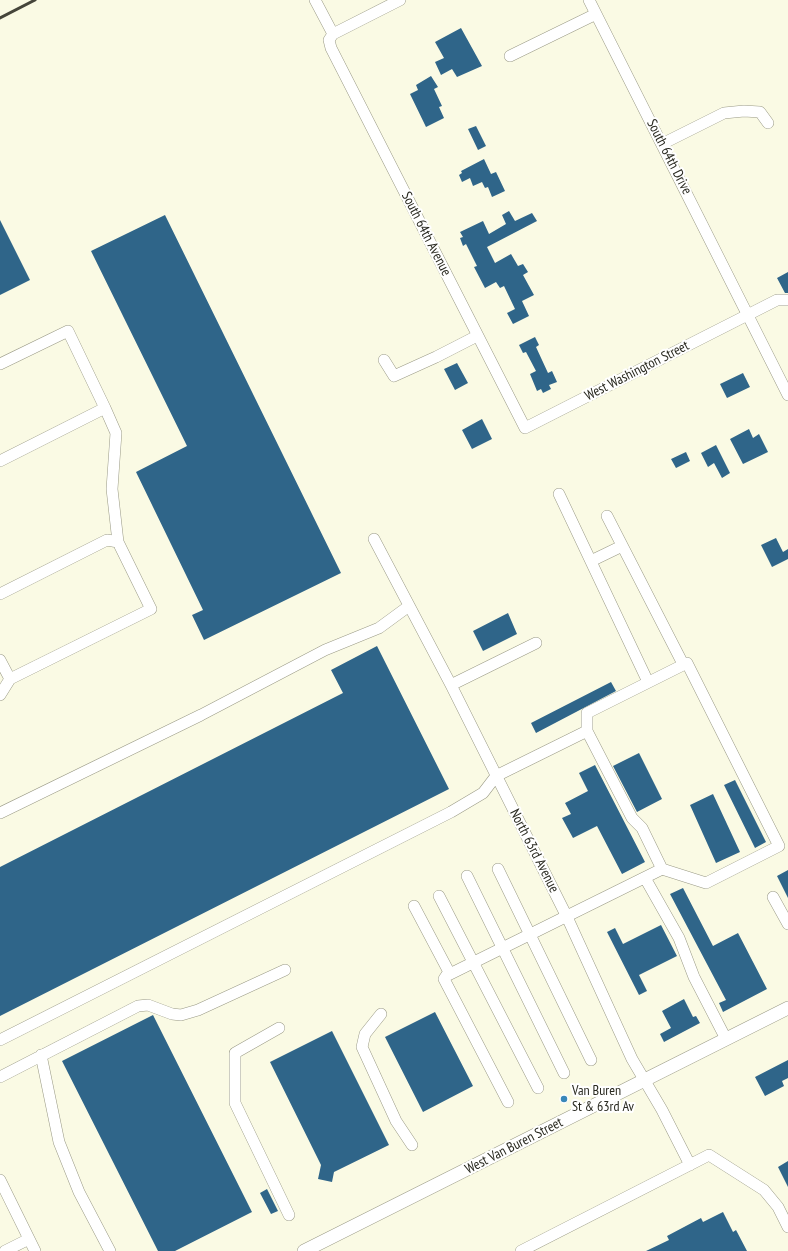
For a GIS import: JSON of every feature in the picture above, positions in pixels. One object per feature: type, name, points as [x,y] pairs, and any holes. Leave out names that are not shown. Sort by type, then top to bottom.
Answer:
[{"type":"main road","name":"West Van Buren Street","points":[[304,1251],[726,1039],[787,1010]]},
{"type":"street","name":"South 64th Avenue","points":[[315,0],[331,37],[331,48],[525,428]]},
{"type":"street","points":[[331,37],[400,0]]},
{"type":"street","name":"South 64th Drive","points":[[589,0],[788,395]]},
{"type":"street","points":[[510,56],[596,14]]},
{"type":"street","points":[[662,144],[724,113],[744,111],[760,112],[768,123]]},
{"type":"street","name":"West Washington Street","points":[[525,428],[777,300],[788,300]]},
{"type":"street","points":[[0,364],[68,331],[116,433],[112,489],[118,542],[151,610],[10,679],[0,695]]},
{"type":"street","points":[[384,360],[394,376],[478,336]]},
{"type":"street","points":[[0,461],[105,408]]},
{"type":"street","points":[[559,494],[648,682]]},
{"type":"street","points":[[607,516],[683,664]]},
{"type":"street","name":"North 63rd Avenue","points":[[374,539],[450,685],[567,917],[610,1013],[690,1165]]},
{"type":"street","points":[[0,594],[107,540],[118,542]]},
{"type":"street","points":[[591,562],[622,546]]},
{"type":"street","points":[[0,813],[194,718],[325,650],[379,628],[409,606]]},
{"type":"street","points":[[450,685],[536,643]]},
{"type":"street","points":[[0,660],[10,679]]},
{"type":"street","points":[[508,1102],[444,979],[450,974],[662,869],[706,883],[779,846],[687,662],[587,713],[587,731],[632,818],[642,828],[662,869]]},
{"type":"street","points":[[0,1040],[451,812],[482,793],[496,776],[587,731]]},
{"type":"street","points":[[498,869],[591,1060]]},
{"type":"street","points":[[467,876],[564,1074]]},
{"type":"street","points":[[645,878],[679,938],[694,978],[726,1039]]},
{"type":"street","points":[[439,896],[538,1088]]},
{"type":"street","points":[[773,897],[788,924]]},
{"type":"street","points":[[414,906],[450,974]]},
{"type":"street","points":[[0,1077],[138,1006],[148,1005],[172,1014],[181,1015],[198,1010],[285,970]]},
{"type":"street","points":[[381,1014],[365,1034],[362,1047],[396,1121],[412,1145]]},
{"type":"street","points":[[279,1028],[235,1053],[235,1103],[289,1215]]},
{"type":"street","points":[[41,1055],[59,1142],[79,1192],[110,1251]]},
{"type":"street","points":[[521,1251],[709,1155],[764,1190],[778,1208],[788,1227]]},
{"type":"street","points":[[0,1180],[35,1251]]},
{"type":"street","points":[[5,1251],[29,1239]]},
{"type":"building","points":[[461,28],[482,66],[457,77],[452,69],[441,75],[435,62],[444,58],[435,42]]},
{"type":"building","points":[[431,76],[438,87],[434,89],[442,106],[439,107],[444,118],[426,127],[410,94],[418,90],[416,85]]},
{"type":"building","points":[[476,126],[486,146],[478,150],[468,129]]},
{"type":"building","points":[[484,159],[491,174],[496,172],[505,191],[492,197],[488,187],[485,188],[482,182],[473,186],[470,178],[462,182],[459,175],[462,173],[461,171]]},
{"type":"building","points":[[509,211],[515,221],[532,213],[537,221],[487,247],[495,263],[511,254],[518,266],[523,264],[528,272],[523,275],[534,295],[522,301],[529,316],[513,324],[507,313],[515,309],[504,286],[500,288],[496,282],[485,288],[474,267],[477,266],[466,244],[463,246],[460,238],[463,237],[460,232],[483,221],[489,234],[506,224],[502,215]]},
{"type":"building","points":[[165,215],[341,573],[204,640],[192,615],[203,610],[136,472],[187,446],[91,251]]},
{"type":"building","points":[[0,220],[30,280],[0,295]]},
{"type":"building","points":[[788,272],[788,293],[785,293],[777,278]]},
{"type":"building","points":[[535,337],[539,345],[536,347],[548,373],[552,371],[557,382],[549,385],[551,389],[543,393],[541,389],[537,391],[530,374],[536,371],[526,352],[523,353],[519,345]]},
{"type":"building","points":[[457,363],[468,383],[455,390],[444,369]]},
{"type":"building","points":[[743,373],[750,387],[727,398],[720,384]]},
{"type":"building","points":[[482,419],[492,439],[472,449],[462,430]]},
{"type":"building","points":[[749,429],[753,438],[759,434],[768,452],[743,464],[730,439]]},
{"type":"building","points":[[716,445],[730,473],[722,478],[714,463],[708,467],[701,453]]},
{"type":"building","points":[[686,452],[690,461],[676,468],[671,459]]},
{"type":"building","points":[[776,538],[783,552],[788,549],[788,559],[772,567],[761,545]]},
{"type":"building","points":[[508,613],[517,634],[483,651],[473,631]]},
{"type":"building","points":[[377,646],[449,789],[0,1016],[0,867],[343,693],[331,670]]},
{"type":"building","points":[[611,682],[616,691],[536,733],[531,723]]},
{"type":"building","points":[[639,753],[662,799],[637,812],[613,766]]},
{"type":"building","points":[[595,765],[645,862],[622,874],[597,826],[573,838],[562,818],[571,814],[565,803],[588,791],[579,773]]},
{"type":"building","points":[[735,780],[766,842],[755,848],[724,785]]},
{"type":"building","points":[[713,794],[740,852],[716,863],[690,805]]},
{"type":"building","points":[[788,870],[788,898],[777,876]]},
{"type":"building","points":[[683,888],[713,946],[738,933],[767,989],[723,1012],[719,1003],[726,1000],[670,894]]},
{"type":"building","points":[[661,925],[677,956],[639,975],[647,991],[639,995],[607,932],[615,928],[623,944]]},
{"type":"building","points":[[684,999],[693,1017],[696,1016],[700,1023],[664,1042],[660,1034],[671,1028],[662,1011]]},
{"type":"building","points":[[435,1012],[473,1086],[423,1112],[385,1037]]},
{"type":"building","points":[[153,1015],[252,1212],[175,1251],[158,1251],[62,1061]]},
{"type":"building","points":[[332,1031],[389,1145],[334,1172],[332,1182],[318,1179],[321,1165],[270,1062]]},
{"type":"building","points":[[788,1060],[788,1078],[782,1081],[784,1086],[765,1096],[755,1077]]},
{"type":"building","points":[[788,1161],[788,1187],[778,1167]]},
{"type":"building","points":[[267,1189],[278,1211],[271,1214],[260,1193]]},
{"type":"building","points":[[723,1212],[733,1232],[736,1230],[747,1251],[646,1251],[669,1240],[667,1236],[701,1218],[703,1222]]},
{"type":"railway","points":[[0,18],[35,0]]},
{"type":"place","name":"Van Buren St & 63rd Av","points":[[564,1099]]}]
